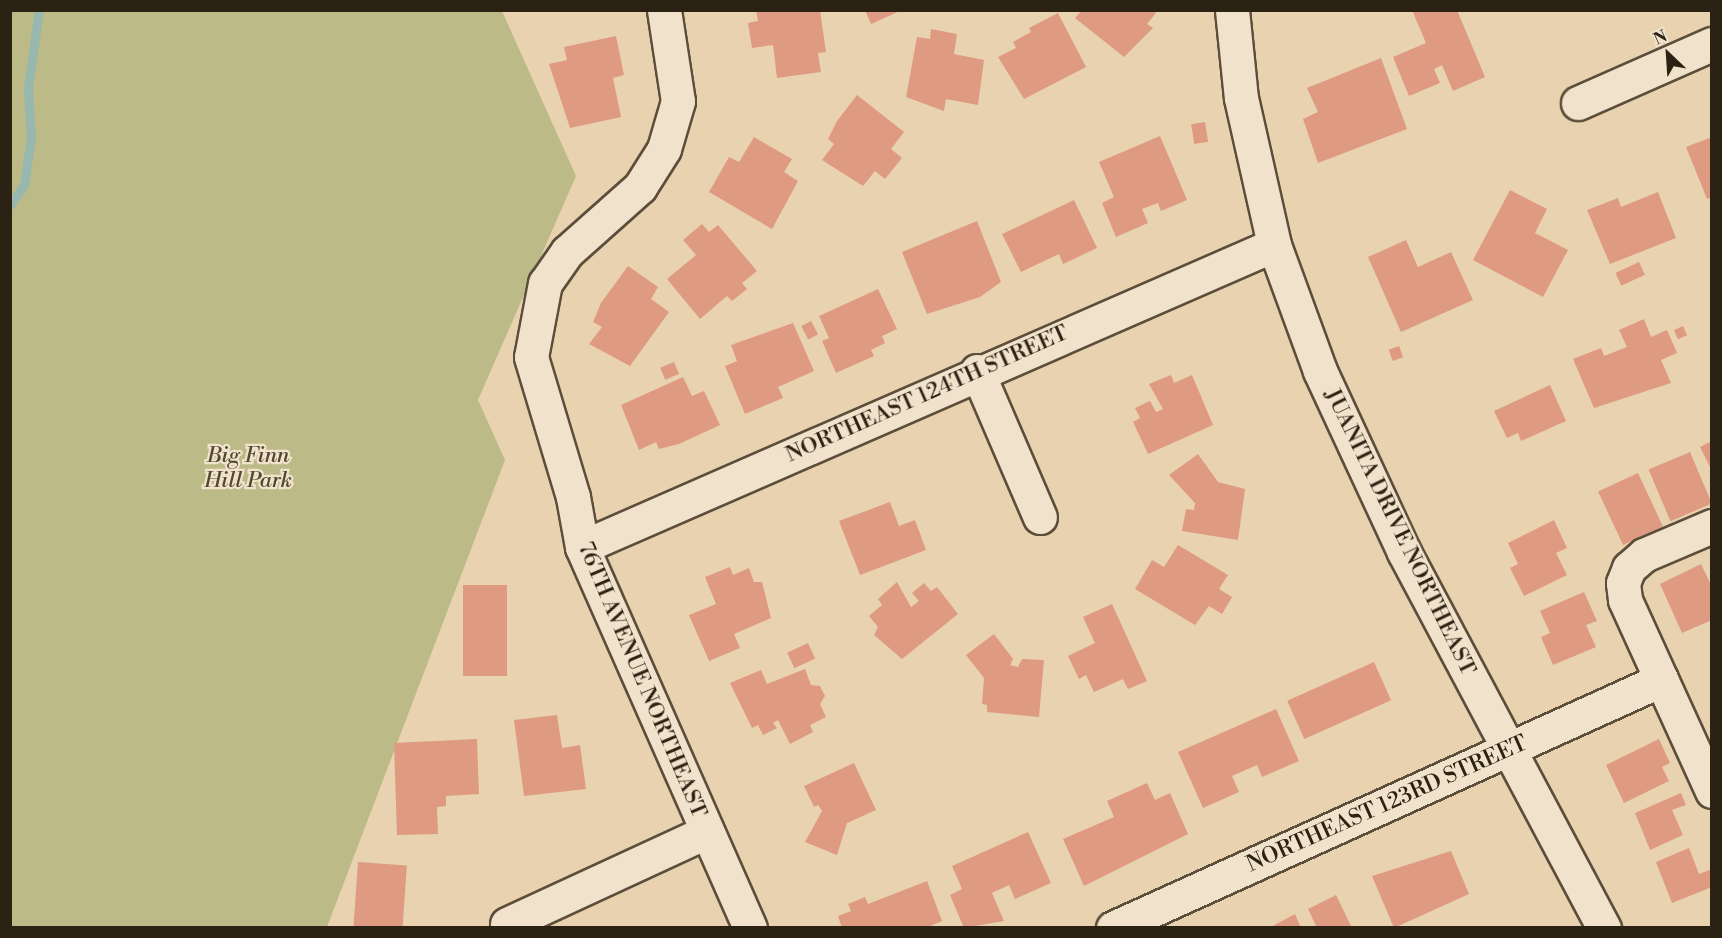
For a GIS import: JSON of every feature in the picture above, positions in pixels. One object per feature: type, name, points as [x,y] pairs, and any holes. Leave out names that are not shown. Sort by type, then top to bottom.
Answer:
[{"type":"street","name":"76TH AVENUE NORTHEAST","points":[[664,10],[678,101],[664,149],[639,188],[567,252],[545,283],[531,357],[573,497],[582,547],[706,832],[750,927]]},
{"type":"street","name":"JUANITA DRIVE NORTHEAST","points":[[1232,10],[1242,98],[1274,245],[1320,371],[1404,552],[1604,927]]},
{"type":"street","points":[[1578,102],[1712,44]]},
{"type":"street","name":"NORTHEAST 124TH STREET","points":[[582,547],[977,372],[1274,245]]},
{"type":"street","points":[[977,372],[1040,517]]},
{"type":"street","points":[[1712,526],[1644,555],[1625,577],[1625,600],[1712,791]]},
{"type":"street","name":"NORTHEAST 123RD STREET","points":[[1113,927],[1661,680]]},
{"type":"street","points":[[507,924],[706,832]]},
{"type":"green space","name":"Big Finn Hill Park","points":[[10,11],[502,11],[576,176],[478,400],[505,460],[327,927],[11,927]]},
{"type":"building","points":[[756,10],[820,10],[826,52],[818,53],[821,72],[777,78],[773,45],[752,48],[748,23],[758,21]]},
{"type":"building","points":[[865,10],[902,10],[871,24]]},
{"type":"building","points":[[1082,10],[1153,10],[1156,13],[1147,24],[1153,28],[1124,57],[1075,18]]},
{"type":"building","points":[[1412,10],[1457,10],[1485,77],[1453,91],[1442,65],[1434,69],[1440,83],[1409,96],[1393,57],[1426,43]]},
{"type":"building","points":[[1058,13],[1086,67],[1024,99],[998,57],[1016,48],[1013,42],[1031,32],[1029,28]]},
{"type":"building","points":[[931,29],[957,34],[954,54],[984,60],[978,105],[946,99],[944,111],[906,97],[917,37],[930,39]]},
{"type":"building","points":[[616,36],[624,75],[613,78],[621,117],[570,128],[549,64],[567,60],[564,47]]},
{"type":"building","points":[[1381,58],[1407,129],[1318,163],[1303,119],[1318,112],[1307,88]]},
{"type":"building","points":[[857,95],[904,132],[891,149],[902,158],[885,179],[875,171],[863,186],[822,160],[834,144],[828,139],[837,121]]},
{"type":"building","points":[[1205,122],[1208,142],[1194,144],[1191,124]]},
{"type":"building","points":[[1160,136],[1187,200],[1161,211],[1158,203],[1142,209],[1148,223],[1116,237],[1102,203],[1114,197],[1099,162]]},
{"type":"building","points":[[754,137],[792,159],[784,172],[798,181],[772,229],[709,192],[729,157],[739,162]]},
{"type":"building","points":[[1712,137],[1712,197],[1707,199],[1686,147]]},
{"type":"building","points":[[1510,190],[1547,209],[1535,233],[1568,250],[1543,297],[1473,260]]},
{"type":"building","points":[[1658,192],[1676,238],[1610,264],[1587,210],[1618,198],[1621,207]]},
{"type":"building","points":[[1074,200],[1097,248],[1063,264],[1059,254],[1021,272],[1002,234]]},
{"type":"building","points":[[977,221],[1001,282],[980,297],[927,314],[902,252]]},
{"type":"building","points":[[702,224],[709,232],[718,225],[757,271],[742,283],[747,289],[732,301],[727,296],[700,319],[667,279],[696,255],[683,240]]},
{"type":"building","points":[[1406,240],[1418,267],[1451,252],[1473,300],[1401,332],[1368,257]]},
{"type":"building","points":[[1639,262],[1645,275],[1621,286],[1615,273]]},
{"type":"building","points":[[628,266],[658,287],[651,299],[669,312],[630,366],[589,344],[602,327],[593,322],[601,303]]},
{"type":"building","points":[[878,289],[897,329],[882,336],[885,343],[871,350],[874,356],[836,373],[822,341],[829,338],[819,316]]},
{"type":"building","points":[[1644,319],[1651,337],[1667,330],[1677,353],[1661,360],[1671,383],[1594,408],[1573,359],[1601,348],[1604,356],[1627,347],[1619,330]]},
{"type":"building","points":[[811,321],[818,334],[808,339],[801,326]]},
{"type":"building","points":[[793,323],[814,371],[778,387],[783,398],[745,414],[725,366],[737,361],[731,345]]},
{"type":"building","points":[[1683,326],[1687,335],[1678,339],[1674,330]]},
{"type":"building","points":[[1399,346],[1403,357],[1393,361],[1389,350]]},
{"type":"building","points":[[674,362],[679,374],[665,380],[660,368]]},
{"type":"building","points":[[1171,375],[1174,383],[1192,375],[1213,425],[1148,454],[1133,422],[1140,418],[1135,408],[1150,401],[1156,412],[1163,409],[1149,384]]},
{"type":"building","points":[[683,377],[692,396],[704,391],[720,425],[679,444],[659,449],[656,442],[639,450],[621,405]]},
{"type":"building","points":[[1550,385],[1566,421],[1521,441],[1518,433],[1507,438],[1494,411]]},
{"type":"building","points":[[1712,441],[1712,471],[1700,447]]},
{"type":"building","points":[[1690,452],[1712,504],[1670,521],[1649,470]]},
{"type":"building","points":[[1198,454],[1218,482],[1245,489],[1238,540],[1182,531],[1186,509],[1194,510],[1195,503],[1169,475]]},
{"type":"building","points":[[1638,473],[1663,526],[1623,545],[1598,492]]},
{"type":"building","points":[[890,502],[899,526],[915,520],[926,550],[860,575],[839,521]]},
{"type":"building","points":[[1554,520],[1567,548],[1556,553],[1567,575],[1524,596],[1510,568],[1518,564],[1508,543]]},
{"type":"building","points":[[1178,545],[1228,575],[1219,589],[1232,597],[1222,614],[1209,606],[1195,625],[1135,589],[1152,560],[1164,567]]},
{"type":"building","points":[[1701,564],[1712,587],[1712,620],[1682,633],[1660,584]]},
{"type":"building","points":[[730,567],[733,575],[749,568],[754,582],[762,582],[771,618],[734,634],[740,648],[709,661],[689,615],[716,604],[705,577]]},
{"type":"building","points":[[897,582],[911,607],[919,601],[912,593],[924,583],[931,591],[937,587],[958,614],[902,659],[874,635],[878,627],[869,616],[882,605],[878,599]]},
{"type":"building","points":[[463,585],[507,585],[507,676],[463,676]]},
{"type":"building","points":[[1584,592],[1597,621],[1586,625],[1596,647],[1553,665],[1541,637],[1550,633],[1540,611]]},
{"type":"building","points":[[1112,604],[1147,681],[1128,689],[1123,679],[1094,692],[1086,675],[1079,679],[1068,656],[1095,643],[1083,617]]},
{"type":"building","points":[[994,634],[1013,659],[1010,665],[1018,667],[1022,659],[1044,660],[1039,717],[987,712],[987,705],[982,704],[984,678],[966,655]]},
{"type":"building","points":[[808,643],[815,658],[794,668],[787,653]]},
{"type":"building","points":[[1374,662],[1391,700],[1304,739],[1287,701]]},
{"type":"building","points":[[805,669],[811,685],[820,686],[825,696],[820,704],[826,717],[810,725],[813,732],[790,744],[778,720],[773,723],[777,728],[763,735],[758,725],[752,728],[730,683],[761,670],[767,684]]},
{"type":"building","points":[[1276,709],[1299,761],[1262,777],[1257,765],[1232,776],[1239,792],[1203,808],[1178,752]]},
{"type":"building","points":[[557,715],[562,748],[580,745],[586,789],[524,796],[514,720]]},
{"type":"building","points":[[477,739],[479,794],[446,796],[446,806],[437,807],[438,834],[397,835],[394,743]]},
{"type":"building","points":[[1659,739],[1670,763],[1662,767],[1669,781],[1624,803],[1606,765]]},
{"type":"building","points":[[854,763],[876,810],[847,823],[837,855],[805,842],[822,811],[818,805],[814,807],[804,786]]},
{"type":"building","points":[[1147,783],[1155,800],[1170,793],[1188,834],[1084,886],[1063,839],[1114,817],[1107,801]]},
{"type":"building","points":[[1681,793],[1686,805],[1672,810],[1683,835],[1650,850],[1635,813]]},
{"type":"building","points":[[1028,832],[1051,883],[1015,899],[1009,885],[992,893],[1004,921],[964,928],[950,895],[962,889],[952,866]]},
{"type":"building","points":[[1689,848],[1699,874],[1712,869],[1712,887],[1672,903],[1656,862]]},
{"type":"building","points":[[1451,851],[1469,894],[1394,928],[1372,876]]},
{"type":"building","points":[[358,862],[407,865],[403,928],[353,928]]},
{"type":"building","points":[[927,881],[942,921],[926,928],[842,928],[838,916],[851,911],[848,904],[865,897],[868,904]]},
{"type":"building","points":[[1336,895],[1352,928],[1317,928],[1308,909]]},
{"type":"building","points":[[1295,914],[1301,928],[1269,928]]},
{"type":"waterway","points":[[10,205],[24,185],[31,138],[28,88],[39,10]]}]
